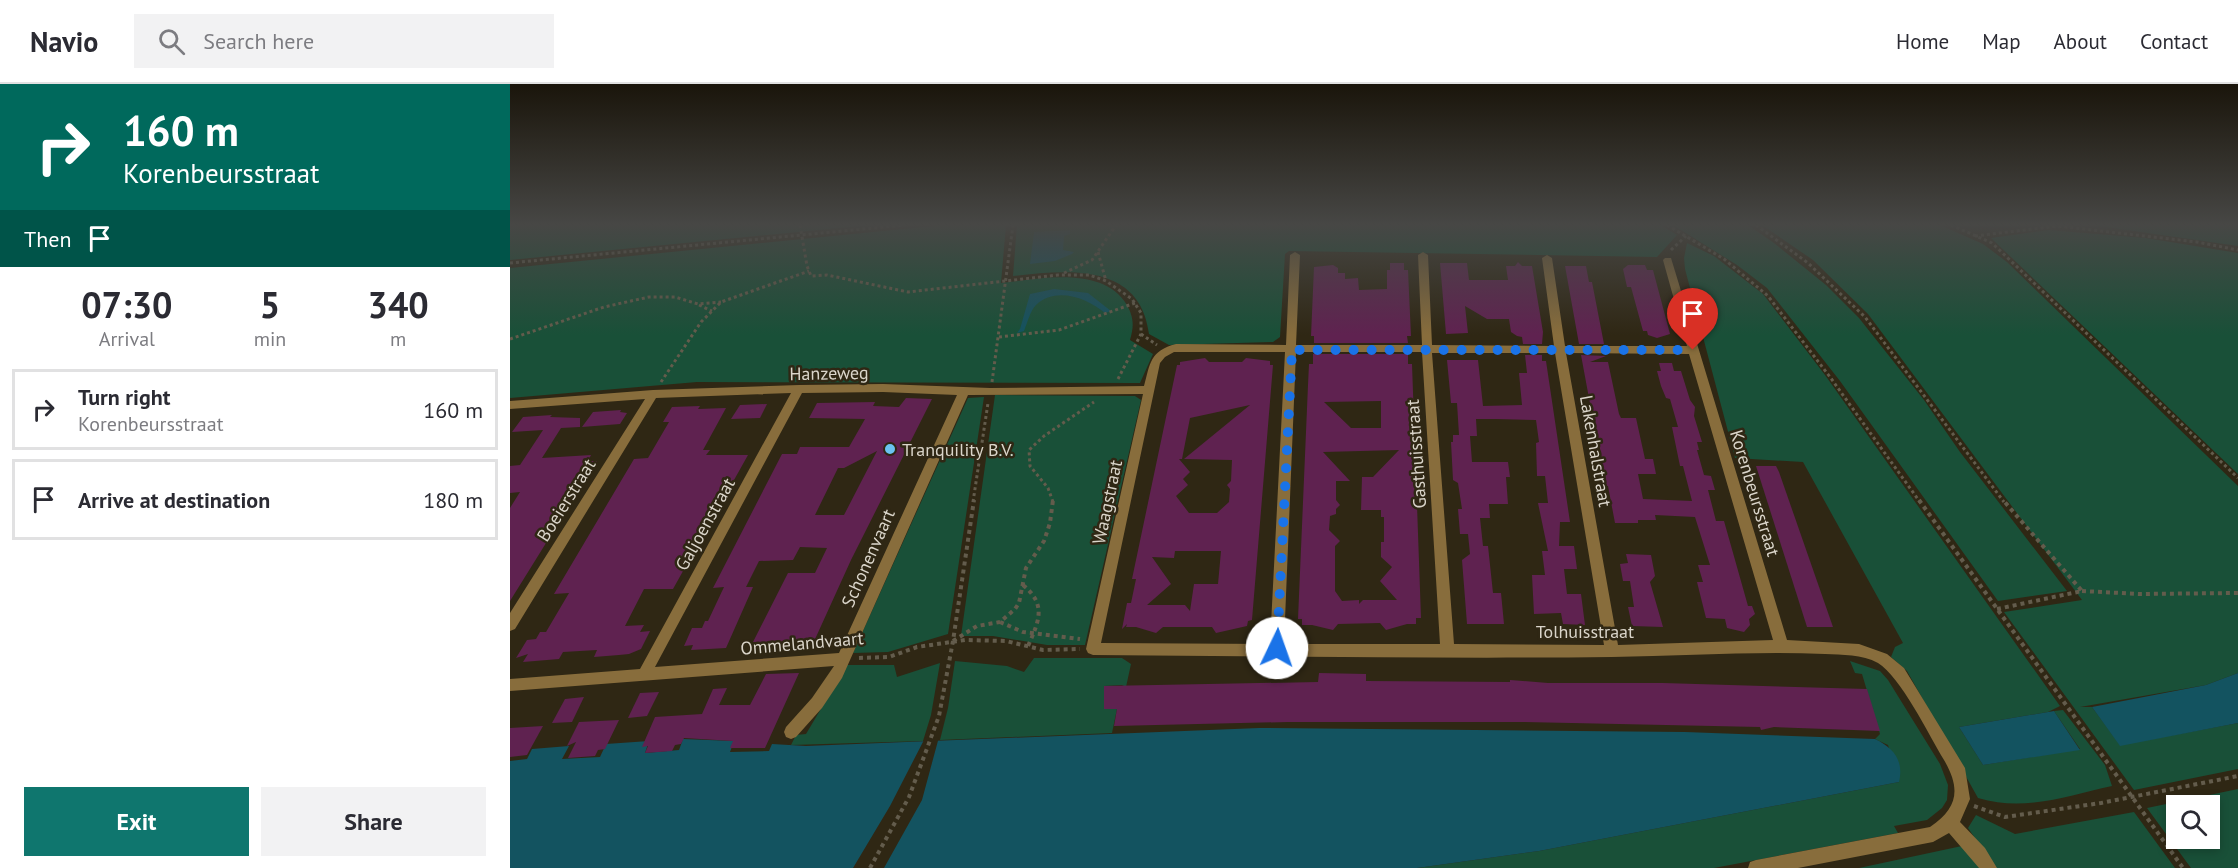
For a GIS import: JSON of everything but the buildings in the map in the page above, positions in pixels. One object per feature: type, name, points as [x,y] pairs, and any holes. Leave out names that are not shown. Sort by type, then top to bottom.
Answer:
[{"type":"street","points":[[1277,648],[1295,262]]},
{"type":"street","name":"Gasthuisstraat","points":[[1423,262],[1447,649]]},
{"type":"street","name":"Lakenhalstraat","points":[[1547,262],[1612,651]]},
{"type":"street","name":"Korenbeursstraat","points":[[1668,262],[1782,646]]},
{"type":"street","points":[[1167,350],[1176,348],[1693,350]]},
{"type":"street","name":"Waagstraat","points":[[1094,645],[1155,363],[1159,355],[1167,350]]},
{"type":"street","name":"Hanzeweg","points":[[510,405],[653,394],[799,389],[990,392],[1149,390]]},
{"type":"street","name":"Galjoenstraat","points":[[643,676],[799,389]]},
{"type":"street","name":"Schonenvaart","points":[[791,732],[824,694],[837,674],[964,391]]},
{"type":"street","name":"Boeierstraat","points":[[510,625],[653,394]]},
{"type":"street","name":"Tolhuisstraat","points":[[1094,645],[1612,651],[1782,646],[1859,650],[1882,658],[1899,672],[1957,768],[1963,785],[1962,798]]},
{"type":"street","name":"Ommelandvaart","points":[[510,685],[842,659]]},
{"type":"street","points":[[1756,868],[1934,834],[1951,824],[1959,810],[1962,798]]},
{"type":"street","points":[[1951,824],[1989,868]]},
{"type":"path","points":[[510,263],[525,262]]},
{"type":"path","points":[[807,262],[811,276],[827,275],[908,292],[1058,274],[1089,275],[1106,281],[1132,298],[1141,313],[1141,334],[1116,383],[1079,414],[1041,436],[1029,450],[1030,466],[1048,488],[1053,501],[1050,523],[1044,541],[1026,568],[1016,609],[1000,622],[977,626],[953,640]]},
{"type":"path","points":[[870,868],[898,821],[919,776],[939,716],[953,640],[999,337],[1008,262]]},
{"type":"path","points":[[1058,274],[1088,262]]},
{"type":"path","points":[[1101,262],[1106,281]]},
{"type":"path","points":[[1727,262],[1768,296],[1830,377],[2183,868]]},
{"type":"path","points":[[1806,262],[1865,317],[2000,496],[2082,591]]},
{"type":"path","points":[[2011,262],[2238,478]]},
{"type":"path","points":[[698,304],[721,302],[809,271]]},
{"type":"path","points":[[510,339],[604,308],[649,297],[675,297],[712,311]]},
{"type":"path","points":[[653,394],[701,322],[721,302]]},
{"type":"path","points":[[999,337],[1059,330],[1135,303]]},
{"type":"path","points":[[1141,334],[1167,350]]},
{"type":"path","points":[[1023,585],[1032,591],[1038,600],[1040,610],[1028,646]]},
{"type":"path","points":[[1997,609],[2082,591],[2140,594],[2238,592]]},
{"type":"path","points":[[1000,622],[1014,629],[1094,645]]},
{"type":"path","name":"Ommelandvaart","points":[[842,659],[889,657],[917,647],[953,640],[994,640],[1043,650],[1094,645]]},
{"type":"path","points":[[1962,798],[1989,813],[2005,817],[2133,797],[2238,776]]},
{"type":"green space","points":[[575,262],[1003,262],[1001,283],[1051,278],[1087,279],[1103,284],[1116,292],[1131,314],[1133,326],[1130,340],[1153,354],[1140,383],[697,382],[510,398],[510,268]]},
{"type":"green space","points":[[1014,262],[1285,262],[1280,337],[1273,342],[1169,345],[1149,334],[1143,311],[1132,294],[1116,282],[1077,273],[1056,272],[1013,276]]},
{"type":"green space","points":[[1684,262],[1721,262],[1763,294],[1825,375],[2060,706],[2048,712],[1959,727],[1983,765],[2080,749],[2054,711],[2063,710],[2105,765],[2112,786],[2029,803],[1995,802],[1978,798],[1907,671],[1891,657],[1895,647],[1903,643],[1803,462],[1735,458]]},
{"type":"green space","points":[[1732,262],[1797,262],[1826,285],[1859,318],[1924,400],[1960,452],[2067,591],[1998,601],[1840,381],[1767,288]]},
{"type":"green space","points":[[1815,262],[2006,262],[2238,486],[2238,673],[2206,685],[2080,707],[2092,707],[2120,745],[2238,723],[2238,769],[2134,790],[2004,612],[2082,600],[1868,314]]},
{"type":"green space","points":[[2016,262],[2238,262],[2238,474]]},
{"type":"green space","points":[[995,395],[1135,396],[1141,400],[1085,645],[1047,645],[993,636],[961,636]]},
{"type":"green space","points":[[984,397],[948,634],[888,652],[853,653],[968,398]]},
{"type":"green space","points":[[1034,658],[1122,658],[1131,664],[1126,687],[1122,685],[1104,686],[1104,709],[1117,709],[1112,733],[940,740],[948,708],[955,661],[1007,666],[1024,672]]},
{"type":"green space","points":[[1850,661],[1880,671],[1888,680],[1940,764],[1948,785],[1947,800],[1942,808],[1927,820],[1894,826],[1898,833],[1714,868],[1417,868],[1539,851],[1899,782],[1888,745],[1875,739],[1880,734],[1862,674],[1855,673]]},
{"type":"green space","points":[[940,663],[931,715],[923,741],[791,745],[796,735],[806,734],[847,665],[894,665],[897,677]]},
{"type":"green space","points":[[2238,789],[2238,868],[2191,868],[2177,849],[2220,849],[2220,795],[2209,795]]},
{"type":"green space","points":[[2166,804],[2166,834],[2147,808]]},
{"type":"green space","points":[[2134,812],[2175,868],[1996,868],[1968,828],[1976,815],[2015,834]]},
{"type":"green space","points":[[1962,846],[1982,868],[1859,868]]},
{"type":"water","points":[[1030,262],[1050,262],[1030,264]]},
{"type":"water","points":[[1054,289],[1088,293],[1111,311],[1105,313],[1071,296],[1053,296],[1036,305],[1024,331],[1017,333],[1030,294]]},
{"type":"water","points":[[2238,673],[2238,723],[2120,746],[2092,707],[2206,685]]},
{"type":"water","points":[[2054,711],[2080,750],[1983,765],[1959,727]]},
{"type":"water","points":[[1259,728],[1685,732],[1875,739],[1896,756],[1900,774],[1899,782],[1539,851],[1417,868],[510,868],[510,761],[527,759],[532,749],[569,746],[562,759],[600,757],[606,744],[649,741],[645,753],[679,750],[683,739],[734,741],[730,752],[769,751],[772,744],[806,746]]},
{"type":"pier","points":[[939,737],[922,800],[884,868],[853,868],[890,806],[925,738]]},
{"type":"place","name":"Tranquility B.V.","points":[[890,449]]},
{"type":"route","points":[[1277,648],[1292,350],[1693,350]]}]
